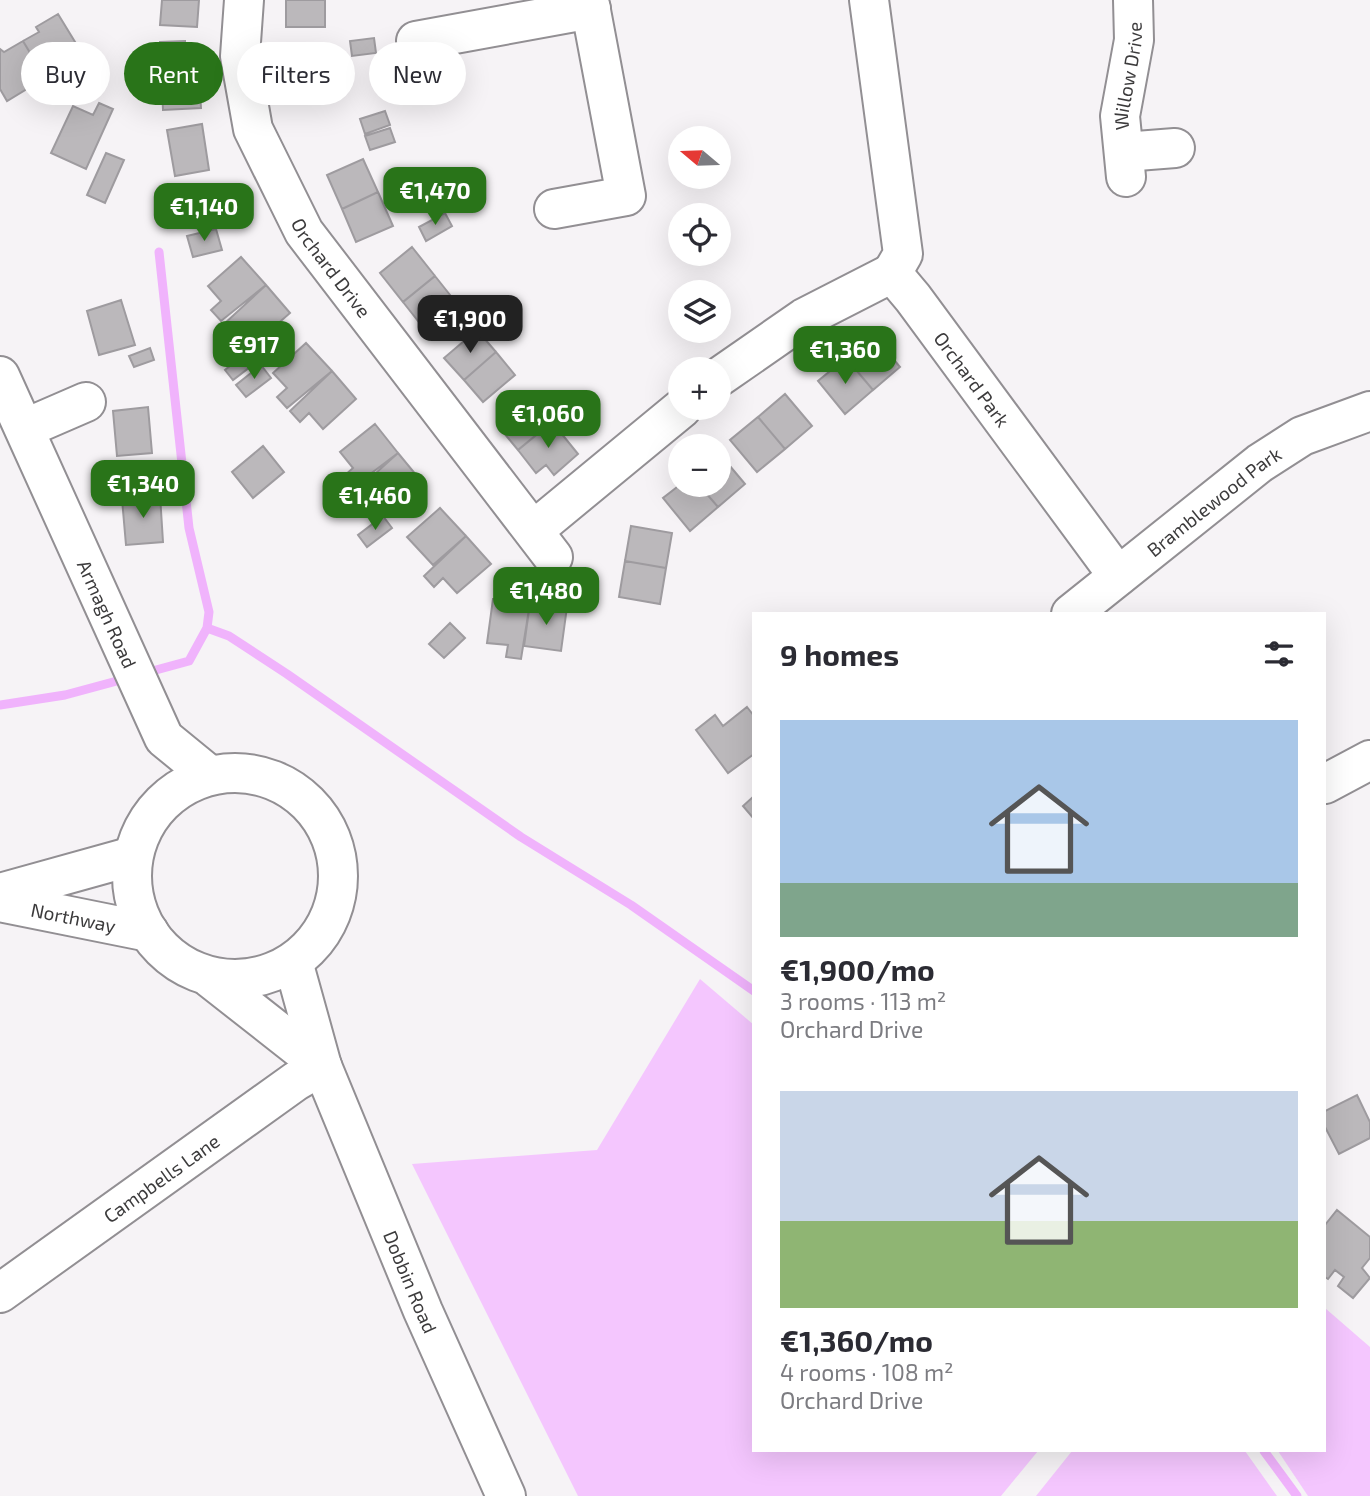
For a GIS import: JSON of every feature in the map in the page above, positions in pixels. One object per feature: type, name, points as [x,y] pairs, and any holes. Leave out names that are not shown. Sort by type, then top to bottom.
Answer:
[{"type":"main road","name":"Orchard Drive","points":[[244,0],[240,56],[253,129],[304,232],[492,481],[544,543],[670,420]]},
{"type":"main road","points":[[731,369],[804,318],[891,273],[903,254],[869,0]]},
{"type":"main road","name":"Willow Drive","points":[[1133,0],[1134,40],[1121,103],[1125,165],[1175,148]]},
{"type":"main road","points":[[416,41],[590,4],[626,196],[554,209]]},
{"type":"main road","name":"Orchard Park","points":[[891,273],[913,298],[1118,576]]},
{"type":"main road","name":"Armagh Road","points":[[0,376],[26,428],[164,738],[162,803]]},
{"type":"main road","points":[[26,428],[86,402]]},
{"type":"main road","name":"Bramblewood Park","points":[[1073,612],[1260,463],[1302,436],[1370,411]]},
{"type":"main road","name":"Armagh Road","points":[[164,738],[208,774]]},
{"type":"main road","points":[[1326,783],[1370,760]]},
{"type":"main road","points":[[208,774],[251,774],[284,785],[311,805],[330,833],[338,865],[337,899],[324,931],[294,965],[242,981],[210,978],[180,965],[156,944],[139,917],[131,888],[133,856],[144,828],[162,803],[184,783],[208,774]]},
{"type":"main road","name":"Northway","points":[[0,893],[133,856]]},
{"type":"main road","name":"Northway","points":[[0,902],[149,932]]},
{"type":"main road","name":"Dobbin Road","points":[[294,965],[322,1066],[423,1311],[506,1496]]},
{"type":"main road","name":"Dobbin Road","points":[[210,978],[322,1066]]},
{"type":"main road","name":"Campbells Lane","points":[[0,1293],[296,1081],[322,1066]]},
{"type":"shaded area","points":[[700,979],[752,1023],[752,1452],[1037,1452],[1001,1496],[578,1496],[412,1164],[597,1150]]},
{"type":"shaded area","points":[[1326,1309],[1370,1347],[1370,1496],[1308,1496],[1279,1452],[1326,1452]]},
{"type":"shaded area","points":[[1071,1452],[1246,1452],[1277,1496],[1036,1496]]},
{"type":"building","points":[[162,0],[199,0],[197,27],[160,25]]},
{"type":"building","points":[[286,0],[325,0],[325,27],[286,27]]},
{"type":"building","points":[[58,14],[75,42],[24,42],[39,32],[36,27]]},
{"type":"building","points":[[374,38],[375,42],[369,42],[369,54],[355,56],[355,42],[350,41]]},
{"type":"building","points":[[21,42],[21,93],[7,101],[0,89],[0,49],[4,52]]},
{"type":"building","points":[[98,105],[113,109],[86,169],[51,153],[73,106],[93,115]]},
{"type":"building","points":[[163,105],[201,105],[201,108],[163,110]]},
{"type":"building","points":[[385,111],[390,125],[365,134],[360,119]]},
{"type":"building","points":[[202,124],[209,170],[175,176],[167,130]]},
{"type":"building","points":[[390,128],[395,142],[370,150],[365,136]]},
{"type":"building","points":[[106,153],[124,160],[105,203],[87,195]]},
{"type":"building","points":[[363,159],[378,192],[342,209],[327,175]]},
{"type":"building","points":[[378,192],[393,226],[356,242],[342,209]]},
{"type":"building","points":[[198,197],[202,213],[176,221],[172,205]]},
{"type":"building","points":[[445,213],[452,226],[426,241],[419,227]]},
{"type":"building","points":[[216,229],[222,250],[193,257],[187,236]]},
{"type":"building","points":[[412,247],[435,276],[403,302],[380,273]]},
{"type":"building","points":[[241,257],[266,285],[221,321],[211,310],[221,301],[208,286]]},
{"type":"building","points":[[435,276],[458,305],[426,331],[403,302]]},
{"type":"building","points":[[266,285],[290,313],[257,342],[243,326],[234,335],[224,324]]},
{"type":"building","points":[[121,300],[135,345],[99,355],[87,311]]},
{"type":"building","points":[[477,330],[496,352],[464,380],[444,358]]},
{"type":"building","points":[[873,335],[900,367],[873,390],[846,358]]},
{"type":"building","points":[[306,343],[332,371],[287,408],[277,397],[287,388],[273,373]]},
{"type":"building","points":[[150,348],[154,360],[134,367],[129,356]]},
{"type":"building","points":[[250,350],[258,361],[233,380],[225,370]]},
{"type":"building","points":[[496,352],[515,375],[483,402],[464,380]]},
{"type":"building","points":[[846,358],[873,390],[845,414],[818,381]]},
{"type":"building","points":[[261,365],[271,378],[246,397],[236,385]]},
{"type":"building","points":[[332,371],[356,399],[323,429],[309,413],[300,422],[290,411]]},
{"type":"building","points":[[785,394],[812,426],[785,449],[758,417]]},
{"type":"building","points":[[534,400],[552,422],[518,450],[499,427]]},
{"type":"building","points":[[148,407],[152,453],[117,456],[113,411]]},
{"type":"building","points":[[758,417],[785,449],[757,472],[731,439]]},
{"type":"building","points":[[552,422],[578,454],[554,475],[546,465],[536,473],[518,450]]},
{"type":"building","points":[[375,424],[398,453],[353,487],[344,476],[353,468],[340,452]]},
{"type":"building","points":[[263,446],[284,472],[253,498],[232,472]]},
{"type":"building","points":[[398,453],[422,482],[388,510],[374,494],[365,502],[356,491]]},
{"type":"building","points":[[731,467],[745,484],[731,496]]},
{"type":"building","points":[[668,494],[668,497],[709,497],[718,507],[690,531],[663,498]]},
{"type":"building","points":[[160,495],[163,542],[126,545],[122,499]]},
{"type":"building","points":[[709,497],[730,497],[718,507]]},
{"type":"building","points":[[440,508],[466,536],[433,565],[407,537]]},
{"type":"building","points":[[383,516],[392,528],[367,547],[358,535]]},
{"type":"building","points":[[631,526],[672,533],[666,568],[625,561]]},
{"type":"building","points":[[466,536],[491,564],[457,593],[443,578],[434,587],[424,576]]},
{"type":"building","points":[[625,561],[666,568],[660,604],[619,597]]},
{"type":"building","points":[[493,599],[530,603],[521,659],[506,657],[508,645],[487,643]]},
{"type":"building","points":[[530,603],[567,607],[561,651],[524,646]]},
{"type":"building","points":[[450,623],[465,638],[444,658],[429,644]]},
{"type":"building","points":[[747,707],[752,713],[752,755],[728,773],[696,730],[715,715],[723,726]]},
{"type":"building","points":[[752,798],[752,817],[743,806]]},
{"type":"building","points":[[1357,1095],[1370,1122],[1370,1138],[1339,1154],[1326,1129],[1326,1110]]},
{"type":"building","points":[[1337,1210],[1370,1237],[1370,1258],[1362,1268],[1370,1278],[1353,1298],[1338,1286],[1344,1277],[1335,1270],[1328,1279],[1326,1278],[1326,1224]]},
{"type":"waterway","points":[[145,673],[189,661],[207,628],[209,612],[189,528],[159,252]]},
{"type":"waterway","points":[[207,628],[229,636],[287,674],[521,837],[631,905],[752,990]]},
{"type":"waterway","points":[[0,705],[65,695],[128,678]]},
{"type":"waterway","points":[[1265,1452],[1297,1496]]}]
